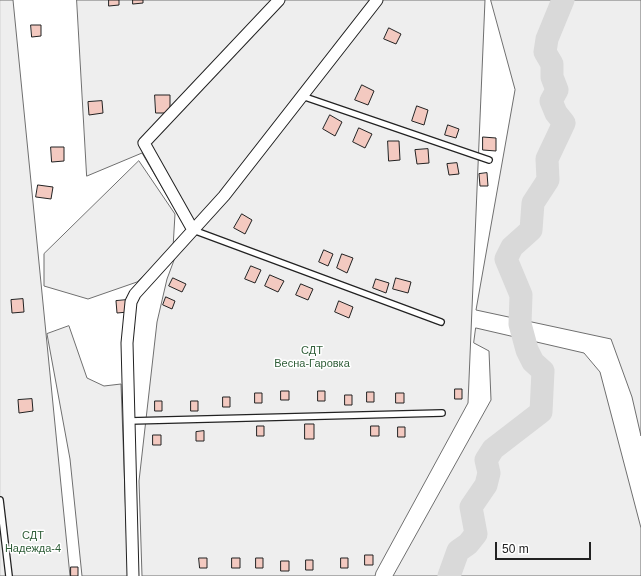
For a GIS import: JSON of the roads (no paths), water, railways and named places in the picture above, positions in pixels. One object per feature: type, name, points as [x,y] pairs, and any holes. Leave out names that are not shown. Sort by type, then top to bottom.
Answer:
[{"type":"street","points":[[193,230],[144,143],[279,0]]},
{"type":"street","points":[[133,576],[127,343],[131,302],[135,294],[224,196],[377,0]]},
{"type":"lane","points":[[302,96],[489,160]]},
{"type":"lane","points":[[193,230],[441,322]]},
{"type":"lane","points":[[129,421],[442,413]]},
{"type":"lane","points":[[0,500],[9,576]]},
{"type":"waterway","points":[[449,576],[458,551],[468,544],[476,534],[471,507],[486,485],[489,473],[486,460],[493,449],[541,412],[543,371],[533,362],[527,350],[520,324],[521,295],[506,259],[512,247],[531,230],[533,203],[548,180],[547,159],[564,123],[556,113],[551,101],[557,90],[552,77],[552,64],[545,52],[547,39],[563,0]]},
{"type":"park label","name":"СДТ Весна-Гаровка","points":[[312,357]]},
{"type":"park label","name":"СДТ Надежда-4","points":[[33,542]]}]
